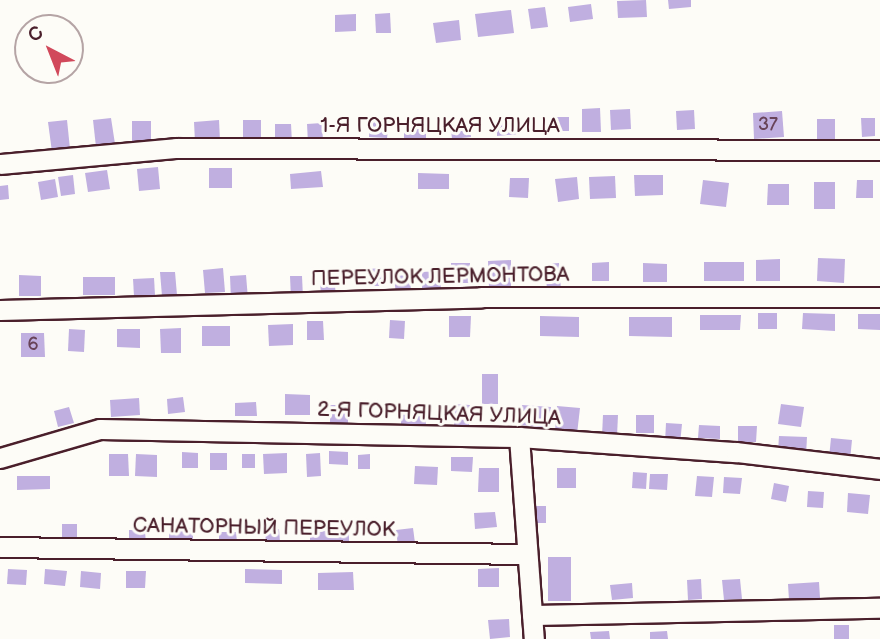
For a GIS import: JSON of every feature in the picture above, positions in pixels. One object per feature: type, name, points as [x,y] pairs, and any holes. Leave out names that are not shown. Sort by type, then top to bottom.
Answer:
[{"type":"street","name":"1-Я ГОРНЯЦКАЯ УЛИЦА","points":[[0,164],[176,148],[880,150]]},
{"type":"street","name":"ПЕРЕУЛОК ЛЕРМОНТОВА","points":[[0,310],[481,297],[880,297]]},
{"type":"street","name":"2-Я ГОРНЯЦКАЯ УЛИЦА","points":[[0,458],[100,429],[519,437],[736,452],[880,469]]},
{"type":"street","points":[[519,437],[534,639]]},
{"type":"street","name":"САНАТОРНЫЙ ПЕРЕУЛОК","points":[[0,547],[527,554]]},
{"type":"street","points":[[532,615],[880,608]]},
{"type":"building","points":[[646,0],[647,17],[618,18],[617,1]]},
{"type":"building","points":[[668,0],[691,0],[691,7],[669,9]]},
{"type":"building","points":[[591,4],[593,19],[570,22],[568,7]]},
{"type":"building","points":[[545,7],[548,27],[531,29],[528,9]]},
{"type":"building","points":[[511,10],[514,33],[478,37],[475,14]]},
{"type":"building","points":[[390,13],[391,33],[376,33],[375,14]]},
{"type":"building","points":[[356,14],[356,31],[335,32],[335,15]]},
{"type":"building","points":[[459,20],[461,40],[436,43],[433,23]]},
{"type":"building","points":[[600,108],[601,132],[582,132],[582,109]]},
{"type":"building","points":[[630,109],[631,129],[611,130],[610,110]]},
{"type":"building","points":[[694,110],[695,129],[677,130],[676,111]]},
{"type":"building","points":[[782,111],[784,137],[754,139],[753,113]]},
{"type":"building","points":[[550,117],[569,117],[569,131],[550,131]]},
{"type":"building","points":[[111,118],[115,144],[96,147],[93,120]]},
{"type":"building","points":[[861,118],[875,118],[875,136],[862,137]]},
{"type":"building","points":[[817,119],[835,119],[835,141],[817,141]]},
{"type":"building","points":[[67,120],[70,149],[52,152],[48,122]]},
{"type":"building","points":[[219,120],[220,141],[195,142],[194,122]]},
{"type":"building","points":[[243,120],[261,120],[261,143],[243,143]]},
{"type":"building","points":[[518,120],[519,134],[497,136],[497,121]]},
{"type":"building","points":[[132,121],[151,121],[151,142],[132,143]]},
{"type":"building","points":[[370,122],[389,123],[387,138],[369,137]]},
{"type":"building","points":[[322,123],[323,142],[308,143],[307,124]]},
{"type":"building","points":[[275,124],[291,124],[292,143],[275,143]]},
{"type":"building","points":[[404,125],[426,125],[426,139],[404,138]]},
{"type":"building","points":[[470,127],[471,137],[452,139],[451,129]]},
{"type":"building","points":[[158,167],[160,189],[139,191],[137,169]]},
{"type":"building","points":[[209,168],[232,168],[232,188],[209,188]]},
{"type":"building","points":[[107,170],[110,189],[88,192],[85,173]]},
{"type":"building","points":[[321,171],[323,187],[291,189],[290,174]]},
{"type":"building","points":[[418,173],[449,174],[449,189],[418,189]]},
{"type":"building","points":[[73,175],[75,194],[61,196],[58,177]]},
{"type":"building","points":[[634,175],[663,175],[663,195],[635,196]]},
{"type":"building","points":[[615,176],[616,198],[590,199],[589,177]]},
{"type":"building","points":[[577,177],[579,199],[558,202],[555,179]]},
{"type":"building","points":[[510,178],[529,178],[528,198],[509,197]]},
{"type":"building","points":[[55,179],[58,197],[41,200],[38,182]]},
{"type":"building","points":[[703,180],[729,183],[726,207],[700,204]]},
{"type":"building","points":[[857,180],[873,180],[873,198],[856,198]]},
{"type":"building","points":[[814,182],[835,182],[835,209],[814,209]]},
{"type":"building","points":[[768,184],[789,184],[789,205],[767,205]]},
{"type":"building","points":[[8,185],[9,199],[0,200],[0,186]]},
{"type":"building","points":[[818,258],[845,259],[844,283],[817,281]]},
{"type":"building","points":[[780,259],[780,281],[756,281],[756,260]]},
{"type":"building","points":[[511,260],[511,288],[489,288],[488,261]]},
{"type":"building","points":[[609,262],[609,281],[592,281],[592,263]]},
{"type":"building","points":[[704,262],[744,262],[744,281],[704,281]]},
{"type":"building","points":[[451,263],[470,263],[470,283],[451,283]]},
{"type":"building","points":[[559,263],[561,290],[547,290],[545,264]]},
{"type":"building","points":[[643,263],[667,264],[667,282],[643,282]]},
{"type":"building","points":[[223,268],[225,292],[205,293],[203,270]]},
{"type":"building","points":[[382,268],[383,286],[369,286],[368,269]]},
{"type":"building","points":[[440,271],[441,291],[422,292],[422,272]]},
{"type":"building","points":[[160,272],[175,272],[177,295],[162,296]]},
{"type":"building","points":[[19,275],[41,276],[41,296],[19,296]]},
{"type":"building","points":[[246,275],[248,299],[231,300],[230,276]]},
{"type":"building","points":[[410,275],[411,293],[396,295],[394,276]]},
{"type":"building","points":[[290,276],[302,276],[303,298],[291,299]]},
{"type":"building","points":[[83,277],[115,277],[115,295],[83,295]]},
{"type":"building","points":[[334,277],[336,296],[321,297],[320,278]]},
{"type":"building","points":[[154,278],[155,295],[134,296],[133,279]]},
{"type":"building","points":[[758,313],[777,313],[777,329],[758,329]]},
{"type":"building","points":[[803,313],[835,314],[835,331],[802,329]]},
{"type":"building","points":[[858,314],[880,314],[880,330],[858,329]]},
{"type":"building","points":[[700,315],[741,315],[740,330],[700,330]]},
{"type":"building","points":[[449,316],[471,316],[470,337],[449,337]]},
{"type":"building","points":[[540,316],[579,317],[579,337],[540,336]]},
{"type":"building","points":[[629,317],[672,317],[672,337],[629,336]]},
{"type":"building","points":[[390,320],[405,321],[404,339],[389,338]]},
{"type":"building","points":[[307,321],[323,321],[324,340],[307,340]]},
{"type":"building","points":[[293,324],[293,345],[269,346],[268,325]]},
{"type":"building","points":[[202,326],[230,326],[230,346],[202,346]]},
{"type":"building","points":[[181,328],[181,353],[161,353],[160,329]]},
{"type":"building","points":[[69,329],[85,330],[84,352],[68,351]]},
{"type":"building","points":[[117,329],[140,329],[140,348],[117,347]]},
{"type":"building","points":[[21,333],[44,333],[45,357],[21,357]]},
{"type":"building","points":[[482,374],[498,374],[498,404],[482,404]]},
{"type":"building","points":[[285,394],[310,395],[310,415],[285,415]]},
{"type":"building","points":[[183,397],[185,412],[168,414],[167,399]]},
{"type":"building","points":[[139,398],[140,415],[111,417],[110,400]]},
{"type":"building","points":[[256,402],[257,416],[235,416],[235,403]]},
{"type":"building","points":[[455,404],[470,405],[469,428],[454,427]]},
{"type":"building","points":[[781,404],[804,407],[801,427],[778,424]]},
{"type":"building","points":[[330,405],[348,405],[348,424],[330,424]]},
{"type":"building","points":[[522,405],[551,407],[549,428],[520,425]]},
{"type":"building","points":[[557,406],[580,408],[577,434],[555,432]]},
{"type":"building","points":[[69,407],[74,423],[58,427],[54,411]]},
{"type":"building","points":[[425,409],[426,425],[401,426],[401,410]]},
{"type":"building","points":[[603,415],[618,415],[617,436],[602,436]]},
{"type":"building","points":[[636,415],[654,415],[654,433],[636,433]]},
{"type":"building","points":[[666,423],[682,424],[680,444],[665,443]]},
{"type":"building","points":[[699,425],[720,426],[720,439],[698,438]]},
{"type":"building","points":[[738,426],[757,426],[756,442],[738,442]]},
{"type":"building","points":[[779,436],[807,437],[806,455],[778,453]]},
{"type":"building","points":[[831,438],[852,440],[850,460],[829,458]]},
{"type":"building","points":[[329,451],[348,452],[348,465],[329,464]]},
{"type":"building","points":[[182,452],[198,453],[198,468],[182,468]]},
{"type":"building","points":[[210,453],[227,453],[227,470],[210,470]]},
{"type":"building","points":[[287,453],[287,473],[264,474],[263,454]]},
{"type":"building","points":[[320,453],[321,476],[307,477],[306,454]]},
{"type":"building","points":[[109,454],[128,454],[129,476],[109,476]]},
{"type":"building","points":[[136,454],[157,455],[157,477],[135,476]]},
{"type":"building","points":[[242,454],[255,454],[255,468],[242,468]]},
{"type":"building","points":[[370,454],[370,469],[358,469],[358,455]]},
{"type":"building","points":[[451,457],[473,457],[472,472],[451,471]]},
{"type":"building","points":[[415,466],[438,467],[437,485],[414,484]]},
{"type":"building","points":[[479,468],[499,468],[499,492],[478,492]]},
{"type":"building","points":[[557,468],[576,468],[576,488],[557,488]]},
{"type":"building","points":[[633,472],[647,473],[646,489],[632,488]]},
{"type":"building","points":[[650,474],[668,474],[667,490],[649,489]]},
{"type":"building","points":[[17,476],[50,476],[50,489],[17,490]]},
{"type":"building","points":[[697,476],[714,477],[712,497],[695,496]]},
{"type":"building","points":[[724,477],[742,478],[740,494],[723,493]]},
{"type":"building","points":[[774,483],[789,486],[786,502],[771,499]]},
{"type":"building","points":[[808,491],[824,492],[823,508],[807,507]]},
{"type":"building","points":[[848,493],[870,495],[868,514],[847,512]]},
{"type":"building","points":[[529,506],[546,506],[546,523],[529,523]]},
{"type":"building","points":[[495,512],[497,527],[475,529],[474,513]]},
{"type":"building","points":[[62,524],[77,524],[77,537],[62,537]]},
{"type":"building","points":[[193,528],[193,541],[169,541],[169,529]]},
{"type":"building","points":[[349,528],[349,543],[310,545],[310,530]]},
{"type":"building","points":[[413,528],[415,543],[398,546],[396,530]]},
{"type":"building","points":[[279,529],[280,542],[266,543],[265,530]]},
{"type":"building","points":[[129,530],[145,530],[146,545],[129,546]]},
{"type":"building","points":[[219,532],[236,532],[237,542],[219,543]]},
{"type":"building","points":[[548,557],[571,557],[571,601],[548,601]]},
{"type":"building","points":[[499,568],[499,587],[478,587],[478,569]]},
{"type":"building","points":[[8,569],[27,570],[26,585],[7,584]]},
{"type":"building","points":[[45,569],[67,571],[65,586],[44,584]]},
{"type":"building","points":[[245,569],[282,570],[282,584],[245,583]]},
{"type":"building","points":[[81,571],[101,573],[100,589],[80,587]]},
{"type":"building","points":[[126,571],[146,571],[145,588],[126,588]]},
{"type":"building","points":[[353,572],[354,590],[318,590],[318,573]]},
{"type":"building","points":[[701,579],[702,599],[688,600],[687,580]]},
{"type":"building","points":[[740,579],[742,599],[724,600],[722,580]]},
{"type":"building","points":[[819,582],[820,598],[789,600],[788,584]]},
{"type":"building","points":[[632,583],[633,598],[612,600],[610,585]]},
{"type":"building","points":[[509,619],[510,637],[490,639],[488,620]]},
{"type":"building","points":[[834,625],[849,625],[849,639],[834,639]]},
{"type":"building","points":[[609,631],[610,639],[591,639],[590,632]]},
{"type":"building","points":[[667,631],[668,639],[650,639],[650,632]]}]
